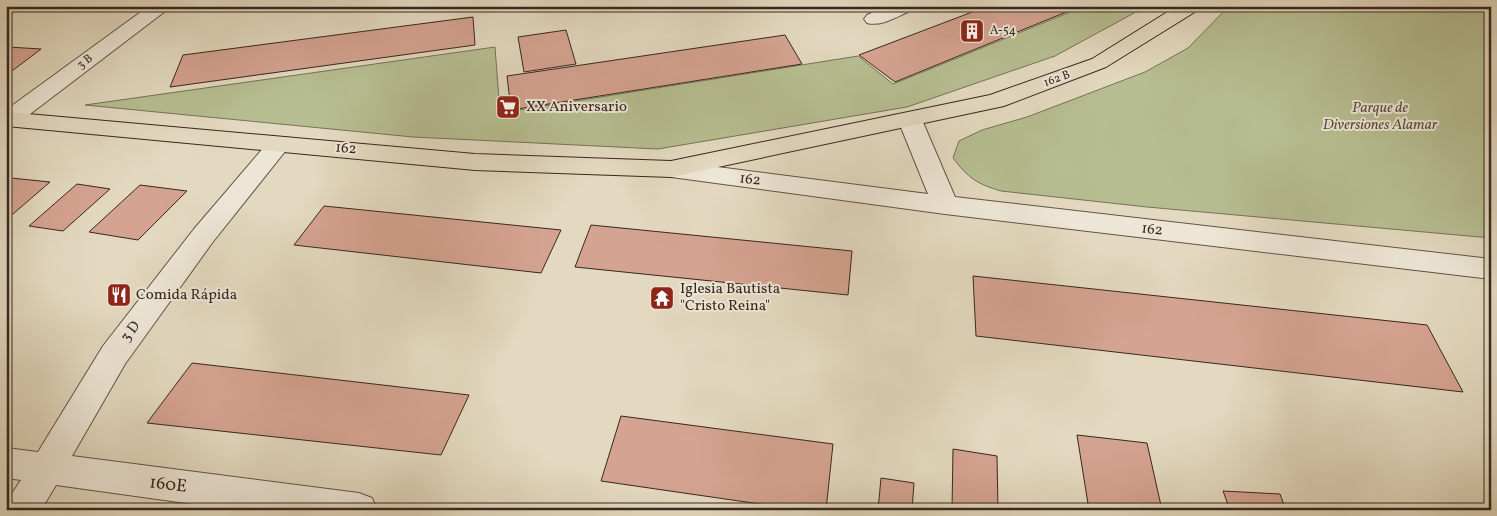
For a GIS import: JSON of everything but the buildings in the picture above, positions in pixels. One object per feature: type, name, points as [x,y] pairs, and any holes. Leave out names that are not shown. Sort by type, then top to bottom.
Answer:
[{"type":"main road","name":"162 B","points":[[670,170],[996,101],[1099,63],[1190,6]]},
{"type":"main road","name":"162","points":[[8,119],[475,162],[670,170]]},
{"type":"street","name":"3 B","points":[[8,119],[162,6]]},
{"type":"street","points":[[874,19],[905,6]]},
{"type":"street","points":[[910,120],[945,206]]},
{"type":"street","name":"3 D","points":[[22,510],[114,355],[203,236],[279,144]]},
{"type":"street","name":"162","points":[[670,170],[945,206],[1491,270]]},
{"type":"street","name":"160E","points":[[6,463],[359,510]]},
{"type":"green space","points":[[1085,6],[1147,6],[1055,56],[907,107],[658,149],[413,137],[85,105],[495,47],[500,113],[858,56],[893,84]]},
{"type":"green space","name":"Parque de Diversiones Alamar","points":[[1229,6],[1491,6],[1491,238],[1147,207],[1001,191],[985,186],[974,179],[963,171],[953,158],[959,141],[982,130],[1027,117],[1145,72],[1188,48]]},
{"type":"place","name":"A-54","points":[[972,31]]},
{"type":"place","name":"XX Aniversario","points":[[508,107]]},
{"type":"place","name":"Comida Rápida","points":[[119,295]]},
{"type":"place","name":"Iglesia Bautista \"Cristo Reina\"","points":[[662,298]]}]
